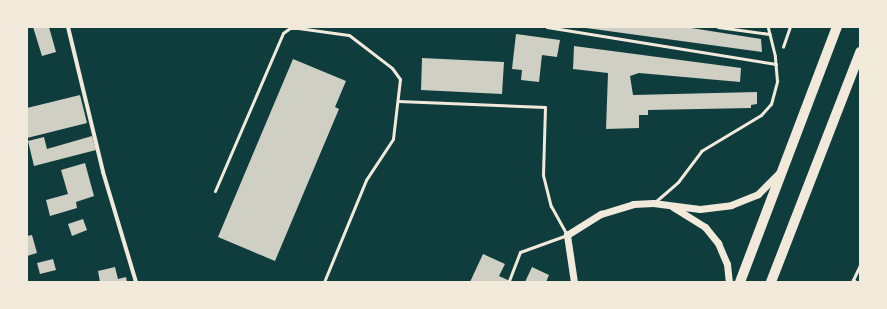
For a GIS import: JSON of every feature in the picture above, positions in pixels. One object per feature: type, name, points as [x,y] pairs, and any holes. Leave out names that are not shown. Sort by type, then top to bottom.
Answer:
[{"type":"main road","points":[[740,282],[793,147],[837,27]]},
{"type":"main road","points":[[771,282],[859,54]]},
{"type":"street","points":[[68,27],[104,172],[136,282]]},
{"type":"street","points":[[574,282],[567,235],[601,214],[632,204],[654,203],[711,209],[749,199],[775,178],[793,147]]},
{"type":"street","points":[[668,204],[689,215],[711,234],[723,253],[729,282]]},
{"type":"lane","points":[[547,27],[776,64]]},
{"type":"lane","points":[[718,27],[770,34]]},
{"type":"lane","points":[[654,203],[678,182],[701,151],[767,109],[776,90],[776,64],[768,27]]},
{"type":"lane","points":[[215,191],[277,42],[283,33],[290,28],[349,35],[397,73],[400,79],[393,139],[366,180],[324,282]]},
{"type":"lane","points":[[398,100],[545,107],[543,175],[551,206],[567,235],[520,252],[509,281]]},
{"type":"lane","points":[[856,282],[853,280],[860,266]]},
{"type":"building","points":[[33,27],[49,27],[56,52],[42,56]]},
{"type":"building","points":[[685,27],[761,39],[762,52],[586,28]]},
{"type":"building","points":[[516,34],[560,40],[557,57],[542,55],[539,82],[521,80],[522,70],[512,69]]},
{"type":"building","points":[[574,46],[741,68],[740,82],[639,73],[630,76],[633,95],[757,92],[757,104],[751,105],[751,108],[648,110],[648,115],[639,115],[639,128],[606,129],[608,73],[573,69]]},
{"type":"building","points":[[422,58],[504,62],[502,94],[421,90]]},
{"type":"building","points":[[293,59],[346,81],[335,107],[339,109],[275,261],[218,237]]},
{"type":"building","points":[[80,95],[87,123],[27,138],[27,108]]},
{"type":"building","points":[[92,136],[96,150],[34,166],[28,141],[44,137],[47,149]]},
{"type":"building","points":[[85,163],[94,196],[76,202],[77,208],[50,216],[46,200],[68,194],[61,170]]},
{"type":"building","points":[[83,219],[87,230],[72,236],[68,224]]},
{"type":"building","points":[[32,235],[37,253],[27,256],[27,236]]},
{"type":"building","points":[[483,254],[505,264],[499,276],[512,282],[470,282]]},
{"type":"building","points":[[53,259],[56,270],[40,274],[37,263]]},
{"type":"building","points":[[115,267],[118,279],[126,277],[127,282],[100,282],[98,271]]},
{"type":"building","points":[[532,267],[549,275],[546,282],[525,282]]}]
